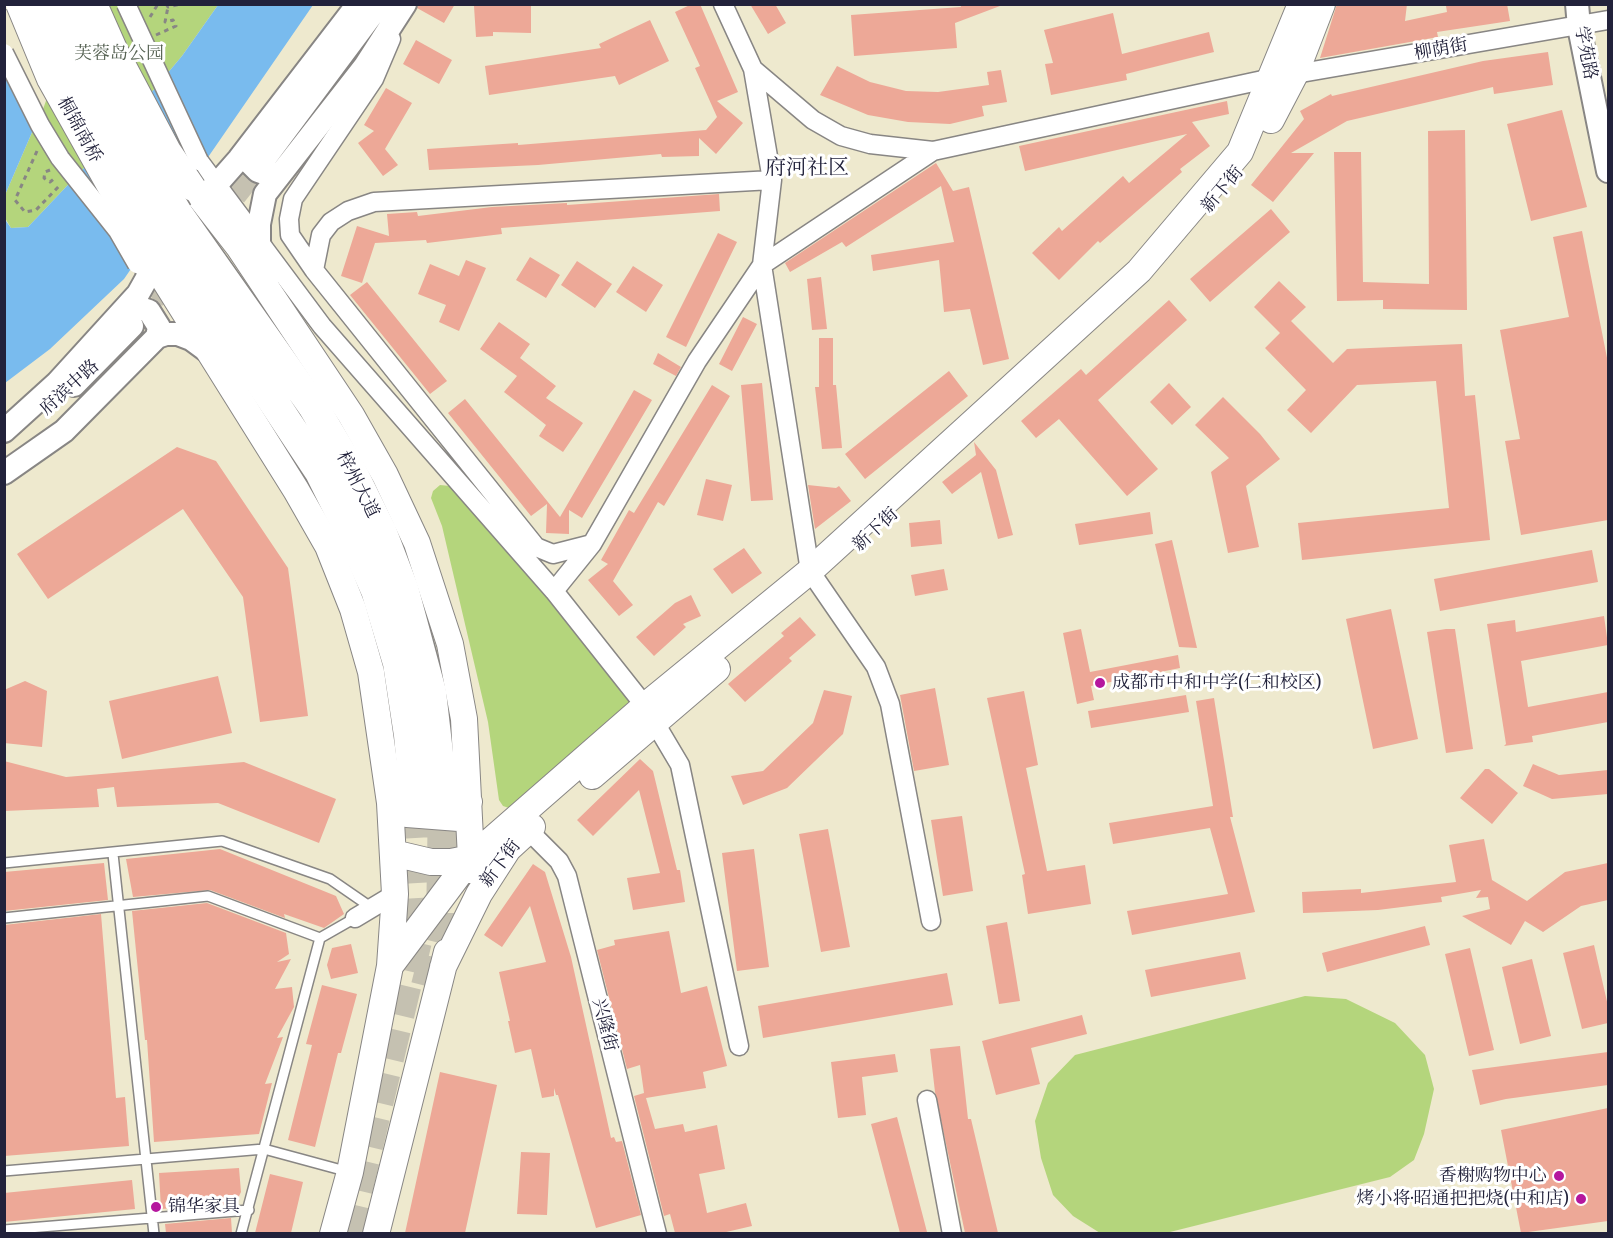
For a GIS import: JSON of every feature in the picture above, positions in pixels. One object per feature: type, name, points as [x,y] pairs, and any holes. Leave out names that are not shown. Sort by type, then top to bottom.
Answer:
[{"type":"highway","name":"桐锦南桥","points":[[40,4],[83,97],[126,178],[171,230]]},
{"type":"highway","points":[[67,4],[88,51],[144,157],[171,230]]},
{"type":"highway","name":"梓州大道","points":[[171,230],[313,406],[350,468],[382,533],[403,588],[431,692],[429,800]]},
{"type":"main road","name":"桐锦南桥","points":[[19,4],[50,79],[171,230]]},
{"type":"main road","points":[[94,4],[114,49],[168,151],[171,230],[201,346],[296,490],[332,557],[353,609],[370,672],[429,800],[471,858]]},
{"type":"main road","points":[[1284,76],[1301,4]]},
{"type":"main road","points":[[1284,76],[1322,4]]},
{"type":"main road","name":"新下街","points":[[390,966],[471,858],[814,578],[1147,280],[1248,160],[1284,76]]},
{"type":"main road","points":[[171,230],[239,247],[351,415],[385,475],[417,543],[450,644],[464,718],[429,800],[393,853],[395,894],[390,966],[350,1172],[333,1233]]},
{"type":"main road","name":"新下街","points":[[443,968],[479,894],[508,849],[650,714]]},
{"type":"main road","points":[[393,853],[431,862],[471,858],[508,849]]},
{"type":"main road","points":[[376,1233],[471,858]]},
{"type":"street","points":[[126,4],[199,161],[171,230],[138,294],[129,317]]},
{"type":"street","points":[[269,292],[259,242],[261,207],[265,194],[265,159],[358,4]]},
{"type":"street","points":[[265,159],[380,4]]},
{"type":"street","points":[[171,230],[265,159],[365,66],[405,4]]},
{"type":"street","points":[[405,4],[374,79],[293,199],[289,219],[290,235],[314,270],[536,547],[553,554],[592,544]]},
{"type":"street","points":[[723,4],[753,69],[772,180],[762,265],[814,578],[876,667],[890,704],[931,921]]},
{"type":"street","name":"柳荫街","points":[[933,151],[1578,16],[1608,20]]},
{"type":"street","name":"学苑路","points":[[1578,16],[1608,171]]},
{"type":"street","name":"桐锦南桥","points":[[4,53],[40,125],[60,158],[118,231],[171,230]]},
{"type":"street","points":[[753,69],[813,120],[841,136],[870,144],[933,151]]},
{"type":"street","points":[[554,591],[592,544],[697,361],[762,265],[933,151]]},
{"type":"street","points":[[314,270],[321,235],[331,222],[348,211],[374,202],[772,180]]},
{"type":"street","points":[[171,230],[259,242],[322,326],[554,591],[650,714],[680,765],[739,1046]]},
{"type":"street","points":[[4,431],[129,317],[134,306],[149,311],[159,327],[157,337],[64,430],[4,473]]},
{"type":"street","name":"府滨中路","points":[[4,446],[98,364],[129,317]]},
{"type":"street","points":[[157,337],[178,334],[201,346]]},
{"type":"street","name":"兴隆街","points":[[528,830],[559,861],[567,876],[657,1233]]},
{"type":"street","points":[[355,918],[395,894]]},
{"type":"street","points":[[927,1100],[952,1233]]},
{"type":"lane","points":[[4,863],[113,854],[222,841],[330,879],[372,909]]},
{"type":"lane","points":[[113,854],[154,1233]]},
{"type":"lane","points":[[4,918],[208,896],[320,938]]},
{"type":"lane","points":[[241,1233],[320,938],[355,918]]},
{"type":"lane","points":[[4,1171],[147,1161],[264,1149],[350,1172]]},
{"type":"lane","points":[[4,1230],[33,1231],[249,1210]]},
{"type":"path","points":[[166,29],[172,30],[176,25],[171,19],[165,22],[167,6],[181,4]]},
{"type":"path","points":[[50,170],[45,172],[45,179],[52,181],[55,175]]},
{"type":"green space","name":"芙蓉岛公园","points":[[89,5],[218,5],[182,56],[119,131],[28,227],[11,228],[5,218],[5,195],[33,130],[50,79]]},
{"type":"green space","points":[[440,485],[450,486],[458,491],[637,703],[512,809],[503,806],[499,800],[488,722],[442,526],[431,498],[433,491]]},
{"type":"green space","points":[[1305,996],[1346,999],[1395,1023],[1425,1055],[1434,1089],[1424,1134],[1414,1160],[1390,1177],[1166,1233],[1100,1233],[1073,1216],[1053,1195],[1041,1158],[1035,1121],[1048,1083],[1075,1055]]},
{"type":"water","points":[[5,5],[50,79],[33,130],[5,195]]},
{"type":"water","points":[[218,5],[313,5],[124,279],[50,349],[5,383],[4,218],[11,228],[28,227],[119,131],[182,56]]},
{"type":"pier","points":[[92,4],[53,81],[36,129],[4,65],[5,5]]},
{"type":"building","points":[[418,4],[455,4],[444,23],[417,8]]},
{"type":"building","points":[[531,4],[531,33],[493,32],[493,36],[476,37],[474,6]]},
{"type":"building","points":[[692,4],[700,4],[738,92],[717,101],[743,123],[716,154],[699,138],[699,156],[662,157],[661,154],[538,165],[429,170],[427,149],[518,143],[518,145],[706,130],[717,117],[695,68],[700,66],[675,12]]},
{"type":"building","points":[[750,4],[775,4],[786,23],[768,34]]},
{"type":"building","points":[[960,4],[1000,6],[955,23],[957,48],[854,56],[851,15],[961,7]]},
{"type":"building","points":[[1337,4],[1407,4],[1405,21],[1447,12],[1446,6],[1507,4],[1510,21],[1437,32],[1438,37],[1320,58]]},
{"type":"building","points":[[1113,13],[1122,54],[1209,32],[1214,52],[1126,74],[1127,80],[1051,95],[1045,64],[1053,63],[1044,30]]},
{"type":"building","points":[[650,20],[669,61],[619,85],[615,76],[489,95],[485,66],[601,48],[599,44]]},
{"type":"building","points":[[416,40],[452,60],[439,84],[403,64]]},
{"type":"building","points":[[1548,52],[1553,85],[1494,94],[1493,87],[1347,121],[1291,153],[1314,153],[1273,202],[1251,185],[1304,119],[1300,111],[1331,94],[1332,96],[1483,61]]},
{"type":"building","points":[[837,66],[870,82],[906,91],[938,92],[989,85],[987,72],[1001,70],[1007,102],[982,106],[984,116],[950,124],[908,122],[868,115],[820,95]]},
{"type":"building","points":[[386,88],[412,103],[385,149],[398,165],[383,176],[358,143],[374,131],[364,125]]},
{"type":"building","points":[[1227,101],[1229,114],[1192,122],[1210,146],[1180,169],[1182,172],[1100,243],[1098,241],[1059,280],[1032,253],[1059,227],[1062,231],[1123,176],[1129,183],[1187,134],[1025,171],[1019,146]]},
{"type":"building","points":[[1562,110],[1587,207],[1531,221],[1507,124]]},
{"type":"building","points":[[1465,130],[1467,310],[1383,309],[1383,300],[1337,301],[1334,152],[1361,152],[1363,282],[1429,284],[1428,131]]},
{"type":"building","points":[[936,163],[953,191],[969,187],[1009,359],[983,365],[970,309],[944,312],[939,260],[873,271],[871,255],[954,242],[941,186],[846,247],[842,242],[790,272],[785,263]]},
{"type":"building","points":[[719,194],[720,211],[501,228],[502,234],[427,243],[426,240],[375,243],[362,283],[341,276],[357,226],[389,236],[387,214],[417,212],[418,216],[492,207],[567,203],[567,205]]},
{"type":"building","points":[[1271,209],[1290,232],[1210,302],[1190,279]]},
{"type":"building","points":[[1582,231],[1608,363],[1608,520],[1521,535],[1505,441],[1520,439],[1500,330],[1569,317],[1553,237]]},
{"type":"building","points":[[718,233],[737,242],[686,347],[666,337]]},
{"type":"building","points":[[530,257],[560,275],[546,298],[516,280]]},
{"type":"building","points":[[466,260],[486,268],[459,331],[439,322],[446,305],[418,294],[430,264],[459,276]]},
{"type":"building","points":[[577,261],[612,284],[595,308],[561,285]]},
{"type":"building","points":[[633,266],[663,285],[646,312],[616,292]]},
{"type":"building","points":[[821,277],[827,329],[812,330],[807,279]]},
{"type":"building","points":[[1279,281],[1306,307],[1291,321],[1333,363],[1347,349],[1462,344],[1465,396],[1475,395],[1490,540],[1302,560],[1298,523],[1449,508],[1436,381],[1357,385],[1311,433],[1287,410],[1306,390],[1265,348],[1280,333],[1254,307]]},
{"type":"building","points":[[367,282],[447,381],[430,394],[350,295]]},
{"type":"building","points":[[1169,300],[1187,320],[1098,400],[1158,469],[1127,496],[1059,419],[1036,438],[1021,421],[1081,369],[1086,375]]},
{"type":"building","points":[[743,317],[757,324],[732,371],[719,364]]},
{"type":"building","points":[[499,322],[530,344],[520,358],[556,386],[546,398],[583,423],[563,452],[539,436],[546,425],[504,392],[517,376],[480,349]]},
{"type":"building","points":[[819,338],[833,338],[833,385],[836,385],[842,448],[822,449],[815,387],[819,387]]},
{"type":"building","points":[[658,353],[681,367],[676,376],[653,364]]},
{"type":"building","points":[[949,371],[968,396],[865,479],[845,454]]},
{"type":"building","points":[[762,383],[773,500],[751,501],[741,385]]},
{"type":"building","points":[[1169,383],[1191,407],[1172,425],[1150,402]]},
{"type":"building","points":[[712,385],[730,396],[664,506],[658,502],[613,581],[633,605],[619,616],[588,580],[608,564],[601,560],[629,510],[634,513]]},
{"type":"building","points":[[634,390],[652,400],[582,518],[569,510],[569,534],[546,533],[547,504],[531,516],[448,413],[465,399],[560,517]]},
{"type":"building","points":[[1223,397],[1260,434],[1280,459],[1246,486],[1259,547],[1228,553],[1211,472],[1229,458],[1195,425]]},
{"type":"building","points":[[974,442],[996,470],[1013,535],[998,539],[981,472],[952,494],[942,482],[976,455]]},
{"type":"building","points":[[177,447],[216,461],[288,568],[308,716],[260,722],[243,597],[183,509],[48,599],[17,554]]},
{"type":"building","points":[[706,479],[732,485],[723,521],[697,515]]},
{"type":"building","points":[[808,485],[836,488],[839,486],[851,501],[815,529]]},
{"type":"building","points":[[1150,512],[1153,534],[1079,545],[1075,524]]},
{"type":"building","points":[[940,520],[942,544],[911,547],[909,523]]},
{"type":"building","points":[[1172,540],[1197,648],[1179,647],[1155,544]]},
{"type":"building","points":[[744,548],[762,573],[732,594],[713,569]]},
{"type":"building","points":[[1592,550],[1598,582],[1440,611],[1434,579]]},
{"type":"building","points":[[944,569],[948,590],[915,596],[911,575]]},
{"type":"building","points":[[691,595],[701,616],[683,624],[686,627],[654,656],[636,637],[675,603]]},
{"type":"building","points":[[1391,609],[1418,739],[1373,749],[1346,619]]},
{"type":"building","points":[[1604,616],[1608,645],[1521,661],[1528,707],[1608,692],[1608,722],[1532,736],[1533,742],[1504,746],[1506,744],[1487,624],[1515,620],[1516,632]]},
{"type":"building","points":[[800,617],[816,635],[789,658],[792,661],[745,702],[728,684],[784,636],[781,633]]},
{"type":"building","points":[[1081,629],[1090,672],[1178,655],[1180,668],[1091,686],[1094,700],[1077,704],[1063,633]]},
{"type":"building","points":[[1455,629],[1473,749],[1446,753],[1427,632]]},
{"type":"building","points":[[218,676],[232,733],[122,759],[109,701]]},
{"type":"building","points":[[25,681],[47,691],[42,747],[4,743],[4,690]]},
{"type":"building","points":[[935,688],[949,765],[914,771],[900,695]]},
{"type":"building","points":[[824,690],[852,696],[843,734],[787,788],[743,805],[731,776],[763,771],[813,723]]},
{"type":"building","points":[[1024,691],[1038,765],[1026,768],[1047,871],[1085,865],[1091,904],[1028,914],[1022,875],[1025,874],[987,698]]},
{"type":"building","points":[[1186,695],[1189,712],[1091,728],[1088,711]]},
{"type":"building","points":[[1214,698],[1233,817],[1230,817],[1255,912],[1132,935],[1127,911],[1228,894],[1210,828],[1113,844],[1109,823],[1213,806],[1196,701]]},
{"type":"building","points":[[640,759],[653,771],[677,870],[680,870],[685,902],[633,910],[627,878],[660,873],[639,790],[593,836],[577,820]]},
{"type":"building","points":[[4,761],[66,777],[244,762],[336,799],[319,843],[218,803],[117,807],[114,787],[97,789],[99,807],[4,811]]},
{"type":"building","points":[[1533,764],[1559,775],[1608,770],[1608,794],[1552,799],[1523,786]]},
{"type":"building","points":[[1485,769],[1489,769],[1518,793],[1492,824],[1460,798]]},
{"type":"building","points":[[962,816],[973,891],[943,896],[931,820]]},
{"type":"building","points":[[828,829],[850,947],[821,952],[799,834]]},
{"type":"building","points":[[1484,839],[1492,880],[1527,901],[1565,872],[1608,863],[1608,900],[1581,906],[1543,932],[1525,921],[1511,945],[1462,916],[1490,909],[1488,897],[1476,898],[1481,890],[1441,897],[1442,902],[1378,910],[1303,913],[1302,892],[1361,889],[1361,893],[1456,882],[1449,845]]},
{"type":"building","points":[[220,849],[336,896],[344,914],[324,928],[284,914],[285,918],[210,890],[133,897],[126,859]]},
{"type":"building","points":[[754,849],[769,967],[737,971],[722,853]]},
{"type":"building","points":[[104,863],[108,900],[4,911],[4,872]]},
{"type":"building","points":[[533,864],[545,872],[571,957],[611,1138],[614,1137],[616,1142],[622,1141],[641,1215],[596,1228],[558,1095],[554,1088],[554,1096],[542,1098],[531,1049],[515,1053],[508,1021],[510,1021],[499,972],[546,962],[530,906],[502,947],[484,935]]},
{"type":"building","points":[[207,903],[286,933],[289,954],[277,962],[291,959],[275,989],[292,987],[294,1007],[277,1038],[283,1037],[265,1084],[272,1083],[259,1134],[154,1142],[147,1040],[145,1040],[132,911]]},
{"type":"building","points":[[101,914],[116,1098],[125,1097],[129,1146],[4,1156],[4,925]]},
{"type":"building","points":[[1007,922],[1020,1001],[999,1004],[986,926]]},
{"type":"building","points":[[1425,926],[1430,945],[1327,972],[1322,953]]},
{"type":"building","points":[[669,931],[681,993],[707,986],[727,1066],[703,1072],[706,1088],[646,1098],[655,1129],[683,1124],[685,1132],[717,1125],[725,1169],[699,1174],[707,1213],[746,1203],[752,1226],[722,1233],[675,1233],[670,1214],[664,1216],[634,1096],[644,1093],[640,1065],[627,1069],[597,950],[615,945],[614,940]]},
{"type":"building","points":[[351,944],[358,973],[331,979],[327,965],[332,948]]},
{"type":"building","points":[[1594,945],[1608,1006],[1608,1023],[1582,1029],[1563,953]]},
{"type":"building","points":[[1470,948],[1494,1050],[1469,1056],[1445,954]]},
{"type":"building","points":[[1240,952],[1246,979],[1151,997],[1145,970]]},
{"type":"building","points":[[1532,959],[1551,1036],[1520,1044],[1502,967]]},
{"type":"building","points":[[947,973],[953,1005],[763,1038],[758,1006]]},
{"type":"building","points":[[322,985],[357,994],[341,1053],[338,1053],[315,1147],[288,1140],[312,1045],[306,1044]]},
{"type":"building","points":[[1082,1015],[1087,1034],[1031,1048],[1040,1084],[996,1095],[982,1041]]},
{"type":"building","points":[[960,1046],[968,1119],[971,1119],[998,1233],[965,1233],[935,1092],[930,1049]]},
{"type":"building","points":[[1608,1052],[1608,1085],[1506,1099],[1480,1105],[1472,1070]]},
{"type":"building","points":[[895,1054],[898,1072],[862,1077],[866,1115],[838,1118],[831,1062]]},
{"type":"building","points":[[440,1072],[497,1085],[465,1233],[405,1233]]},
{"type":"building","name":"香榭购物中心","points":[[1608,1108],[1608,1221],[1521,1233],[1501,1130]]},
{"type":"building","points":[[897,1117],[927,1232],[900,1233],[871,1124]]},
{"type":"building","points":[[521,1152],[550,1153],[547,1215],[517,1214]]},
{"type":"building","points":[[239,1168],[241,1192],[235,1204],[161,1209],[159,1173]]},
{"type":"building","points":[[270,1174],[303,1182],[291,1233],[255,1233]]},
{"type":"building","points":[[132,1180],[135,1209],[4,1222],[4,1193]]},
{"type":"building","points":[[231,1218],[232,1233],[166,1233],[165,1224]]},
{"type":"tunnel","points":[[133,325],[266,157]]},
{"type":"tunnel","points":[[426,986],[441,927],[443,797]]},
{"type":"tunnel","points":[[347,1234],[422,920],[415,799]]},
{"type":"place","name":"成都市中和中学(仁和校区)","points":[[1100,683]]},
{"type":"place","name":"香榭购物中心","points":[[1559,1176]]},
{"type":"place","name":"烤小将·昭通把把烧(中和店)","points":[[1581,1199]]},
{"type":"place","name":"锦华家具","points":[[156,1207]]},
{"type":"district","name":"府河社区","points":[[807,169]]}]
